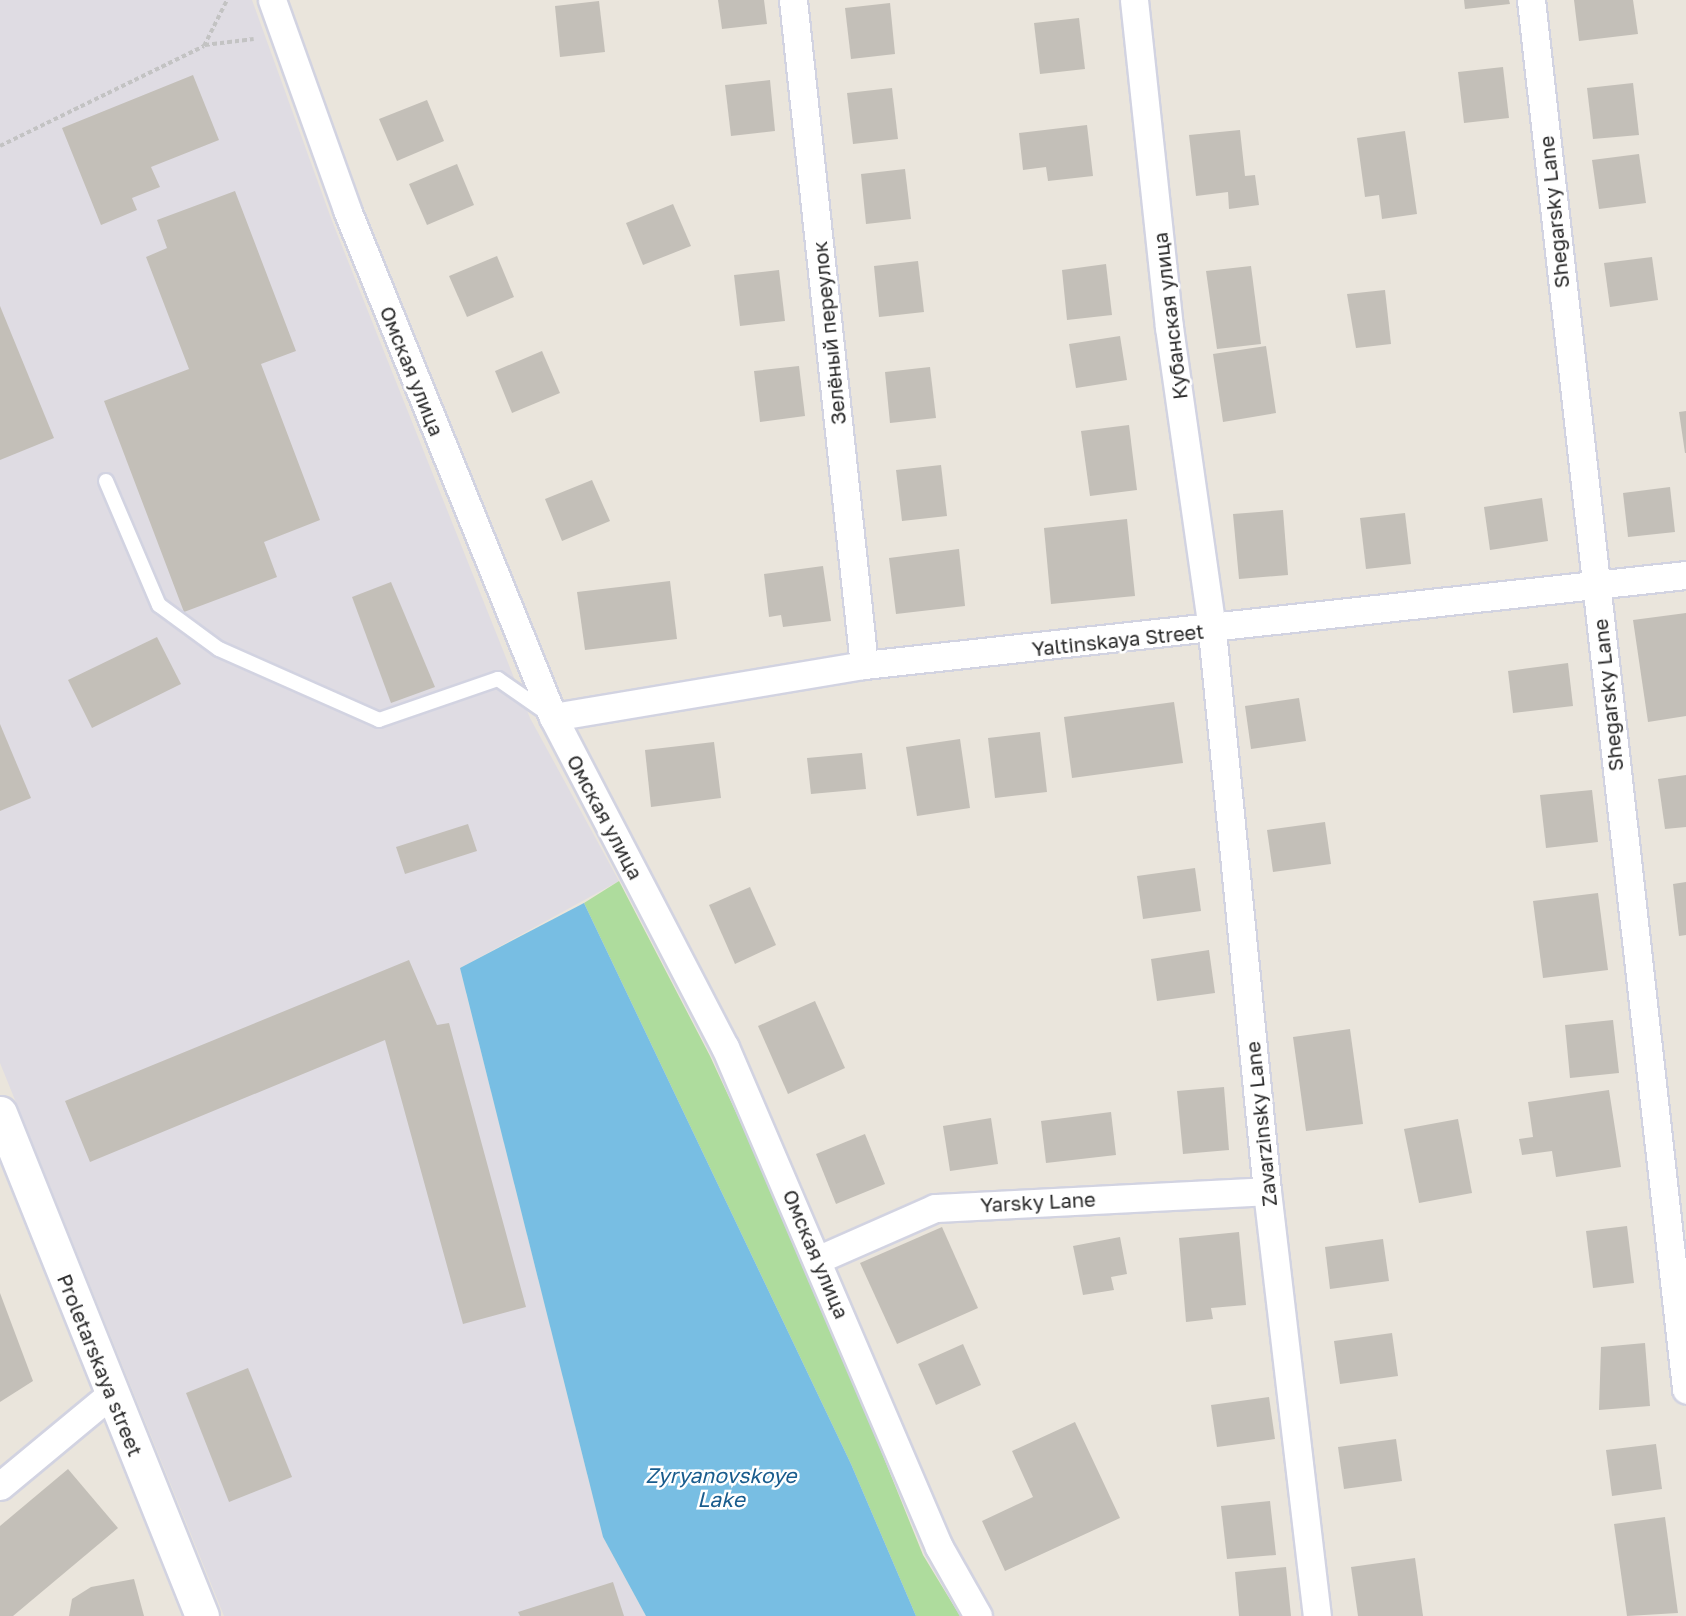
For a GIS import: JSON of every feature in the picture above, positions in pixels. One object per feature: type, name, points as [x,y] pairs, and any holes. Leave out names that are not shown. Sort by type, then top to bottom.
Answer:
[{"type":"street","name":"Омская улица","points":[[272,0],[347,210],[553,717],[725,1047],[819,1259],[939,1547],[978,1616]]},
{"type":"street","name":"Зелёный переулок","points":[[793,0],[864,665]]},
{"type":"street","name":"Кубанская улица","points":[[1134,0],[1169,327],[1212,630]]},
{"type":"street","name":"Shegarsky Lane","points":[[1531,0],[1686,1389]]},
{"type":"street","name":"Yaltinskaya Street","points":[[553,717],[864,665],[1596,588],[1686,575]]},
{"type":"street","name":"Zavarzinsky Lane","points":[[1212,630],[1267,1191],[1317,1616]]},
{"type":"street","name":"Proletarskaya street","points":[[0,1113],[202,1616]]},
{"type":"street","name":"Yarsky Lane","points":[[819,1259],[935,1208],[1267,1191]]},
{"type":"street","points":[[0,1486],[111,1394]]},
{"type":"lane","points":[[106,481],[159,605],[219,649],[379,720],[498,679],[553,717]]},
{"type":"path","points":[[204,46],[227,0]]},
{"type":"path","points":[[0,146],[204,46],[284,36]]},
{"type":"shaded area","points":[[0,0],[252,0],[332,221],[530,718],[619,881],[460,968],[603,1537],[646,1616],[224,1616],[0,1063]]},
{"type":"green space","points":[[619,881],[710,1056],[805,1262],[923,1555],[960,1616],[916,1616],[851,1464],[584,903]]},
{"type":"water","name":"Zyryanovskoye Lake","points":[[584,903],[851,1464],[916,1616],[646,1616],[603,1537],[460,968]]},
{"type":"building","points":[[718,0],[764,0],[767,24],[722,29]]},
{"type":"building","points":[[1464,0],[1509,0],[1510,4],[1465,9]]},
{"type":"building","points":[[1574,0],[1633,0],[1638,34],[1579,41]]},
{"type":"building","points":[[599,1],[605,52],[560,57],[555,6]]},
{"type":"building","points":[[890,3],[895,54],[851,59],[845,8]]},
{"type":"building","points":[[1079,18],[1085,69],[1040,74],[1034,23]]},
{"type":"building","points":[[1503,67],[1509,118],[1464,123],[1458,72]]},
{"type":"building","points":[[193,75],[219,140],[151,167],[160,187],[132,198],[137,210],[101,225],[62,128]]},
{"type":"building","points":[[770,80],[775,131],[731,136],[725,85]]},
{"type":"building","points":[[1633,83],[1639,135],[1593,139],[1587,88]]},
{"type":"building","points":[[892,88],[898,139],[853,144],[847,93]]},
{"type":"building","points":[[427,100],[444,141],[397,161],[379,119]]},
{"type":"building","points":[[1087,125],[1093,176],[1048,181],[1046,167],[1023,170],[1019,133]]},
{"type":"building","points":[[1240,130],[1245,176],[1255,175],[1259,205],[1229,209],[1228,192],[1196,196],[1189,135]]},
{"type":"building","points":[[1405,131],[1417,214],[1382,219],[1379,195],[1365,197],[1357,138]]},
{"type":"building","points":[[1639,154],[1646,203],[1599,209],[1592,160]]},
{"type":"building","points":[[457,164],[474,205],[427,225],[409,184]]},
{"type":"building","points":[[905,169],[911,219],[866,224],[861,174]]},
{"type":"building","points":[[235,191],[296,351],[261,364],[320,520],[264,542],[277,577],[184,612],[104,401],[189,369],[146,257],[167,248],[157,220]]},
{"type":"building","points":[[673,204],[691,246],[643,265],[626,223]]},
{"type":"building","points":[[497,256],[514,297],[467,317],[449,276]]},
{"type":"building","points":[[1652,257],[1658,300],[1610,307],[1604,263]]},
{"type":"building","points":[[918,261],[924,312],[879,317],[874,266]]},
{"type":"building","points":[[1106,264],[1112,315],[1067,320],[1062,270]]},
{"type":"building","points":[[1251,266],[1261,344],[1217,349],[1206,271]]},
{"type":"building","points":[[779,270],[785,321],[740,326],[734,275]]},
{"type":"building","points":[[1385,290],[1391,344],[1356,348],[1347,294]]},
{"type":"building","points":[[0,306],[54,438],[0,460]]},
{"type":"building","points":[[1120,336],[1127,380],[1076,388],[1069,344]]},
{"type":"building","points":[[1266,346],[1276,413],[1223,422],[1213,354]]},
{"type":"building","points":[[542,351],[560,393],[512,413],[495,371]]},
{"type":"building","points":[[799,366],[805,416],[760,422],[754,371]]},
{"type":"building","points":[[930,367],[936,418],[890,423],[885,372]]},
{"type":"building","points":[[1686,411],[1686,453],[1685,453],[1679,412]]},
{"type":"building","points":[[1129,425],[1137,490],[1090,496],[1081,431]]},
{"type":"building","points":[[941,465],[947,516],[902,521],[896,470]]},
{"type":"building","points":[[592,480],[610,521],[562,541],[545,499]]},
{"type":"building","points":[[1670,487],[1675,532],[1628,537],[1623,493]]},
{"type":"building","points":[[1542,498],[1548,541],[1490,550],[1484,507]]},
{"type":"building","points":[[1283,510],[1288,575],[1239,579],[1233,514]]},
{"type":"building","points":[[1405,513],[1411,564],[1366,569],[1360,518]]},
{"type":"building","points":[[1127,519],[1135,596],[1051,604],[1044,528]]},
{"type":"building","points":[[959,549],[965,606],[896,614],[889,558]]},
{"type":"building","points":[[823,566],[831,621],[783,627],[781,615],[769,617],[764,574]]},
{"type":"building","points":[[670,581],[677,639],[585,650],[577,592]]},
{"type":"building","points":[[391,582],[435,687],[391,703],[352,597]]},
{"type":"building","points":[[1686,613],[1686,716],[1648,722],[1633,620]]},
{"type":"building","points":[[157,637],[181,684],[92,728],[68,680]]},
{"type":"building","points":[[1568,663],[1573,706],[1513,713],[1508,671]]},
{"type":"building","points":[[1299,698],[1306,741],[1251,749],[1245,706]]},
{"type":"building","points":[[1174,702],[1183,763],[1072,778],[1064,717]]},
{"type":"building","points":[[0,724],[31,798],[0,811]]},
{"type":"building","points":[[1040,732],[1047,792],[995,798],[988,738]]},
{"type":"building","points":[[960,739],[970,808],[917,816],[906,747]]},
{"type":"building","points":[[714,742],[721,798],[651,807],[645,750]]},
{"type":"building","points":[[862,753],[866,789],[811,794],[807,758]]},
{"type":"building","points":[[1686,775],[1686,827],[1665,829],[1658,779]]},
{"type":"building","points":[[1592,790],[1598,842],[1546,848],[1540,795]]},
{"type":"building","points":[[1325,822],[1331,864],[1273,872],[1267,830]]},
{"type":"building","points":[[468,824],[477,851],[405,874],[396,847]]},
{"type":"building","points":[[1195,868],[1201,911],[1143,919],[1137,876]]},
{"type":"building","points":[[1686,882],[1686,935],[1679,936],[1673,884]]},
{"type":"building","points":[[750,887],[776,945],[735,964],[709,905]]},
{"type":"building","points":[[1598,893],[1608,970],[1543,978],[1533,901]]},
{"type":"building","points":[[1209,950],[1215,993],[1157,1001],[1151,959]]},
{"type":"building","points":[[409,960],[437,1025],[449,1023],[526,1307],[463,1324],[385,1040],[90,1162],[65,1101]]},
{"type":"building","points":[[815,1001],[845,1068],[788,1094],[758,1026]]},
{"type":"building","points":[[1613,1020],[1619,1073],[1570,1078],[1565,1025]]},
{"type":"building","points":[[1350,1029],[1363,1124],[1306,1131],[1293,1037]]},
{"type":"building","points":[[1224,1087],[1229,1150],[1183,1154],[1177,1091]]},
{"type":"building","points":[[1609,1090],[1621,1167],[1556,1177],[1552,1151],[1522,1155],[1519,1139],[1533,1137],[1528,1102]]},
{"type":"building","points":[[1111,1112],[1116,1155],[1046,1163],[1041,1121]]},
{"type":"building","points":[[991,1118],[998,1164],[950,1171],[943,1126]]},
{"type":"building","points":[[1458,1119],[1472,1193],[1419,1203],[1404,1129]]},
{"type":"building","points":[[865,1134],[885,1184],[836,1204],[816,1154]]},
{"type":"building","points":[[1627,1226],[1634,1283],[1593,1288],[1586,1231]]},
{"type":"building","points":[[942,1227],[978,1308],[897,1344],[860,1263]]},
{"type":"building","points":[[1239,1232],[1246,1305],[1211,1308],[1213,1319],[1186,1322],[1179,1238]]},
{"type":"building","points":[[1120,1237],[1127,1274],[1111,1277],[1114,1290],[1083,1295],[1073,1246]]},
{"type":"building","points":[[1383,1239],[1389,1281],[1330,1289],[1325,1247]]},
{"type":"building","points":[[0,1293],[33,1381],[0,1402]]},
{"type":"building","points":[[1392,1333],[1398,1376],[1340,1384],[1334,1341]]},
{"type":"building","points":[[1645,1343],[1650,1406],[1599,1410],[1601,1347]]},
{"type":"building","points":[[963,1344],[981,1385],[936,1405],[918,1364]]},
{"type":"building","points":[[248,1368],[292,1477],[229,1502],[186,1393]]},
{"type":"building","points":[[1269,1397],[1275,1439],[1217,1447],[1211,1405]]},
{"type":"building","points":[[1075,1422],[1120,1518],[1005,1571],[982,1521],[1033,1497],[1012,1451]]},
{"type":"building","points":[[1396,1439],[1402,1481],[1344,1489],[1338,1447]]},
{"type":"building","points":[[1656,1444],[1662,1489],[1612,1496],[1606,1450]]},
{"type":"building","points":[[68,1469],[118,1528],[13,1616],[0,1616],[0,1526]]},
{"type":"building","points":[[1270,1501],[1276,1555],[1227,1559],[1221,1506]]},
{"type":"building","points":[[1665,1517],[1678,1613],[1627,1616],[1614,1524]]},
{"type":"building","points":[[1415,1558],[1423,1616],[1358,1616],[1351,1567]]},
{"type":"building","points":[[1286,1567],[1291,1616],[1239,1616],[1235,1572]]},
{"type":"building","points":[[134,1579],[144,1616],[69,1616],[72,1599],[91,1587]]},
{"type":"building","points":[[613,1582],[624,1616],[520,1616],[518,1612]]}]
